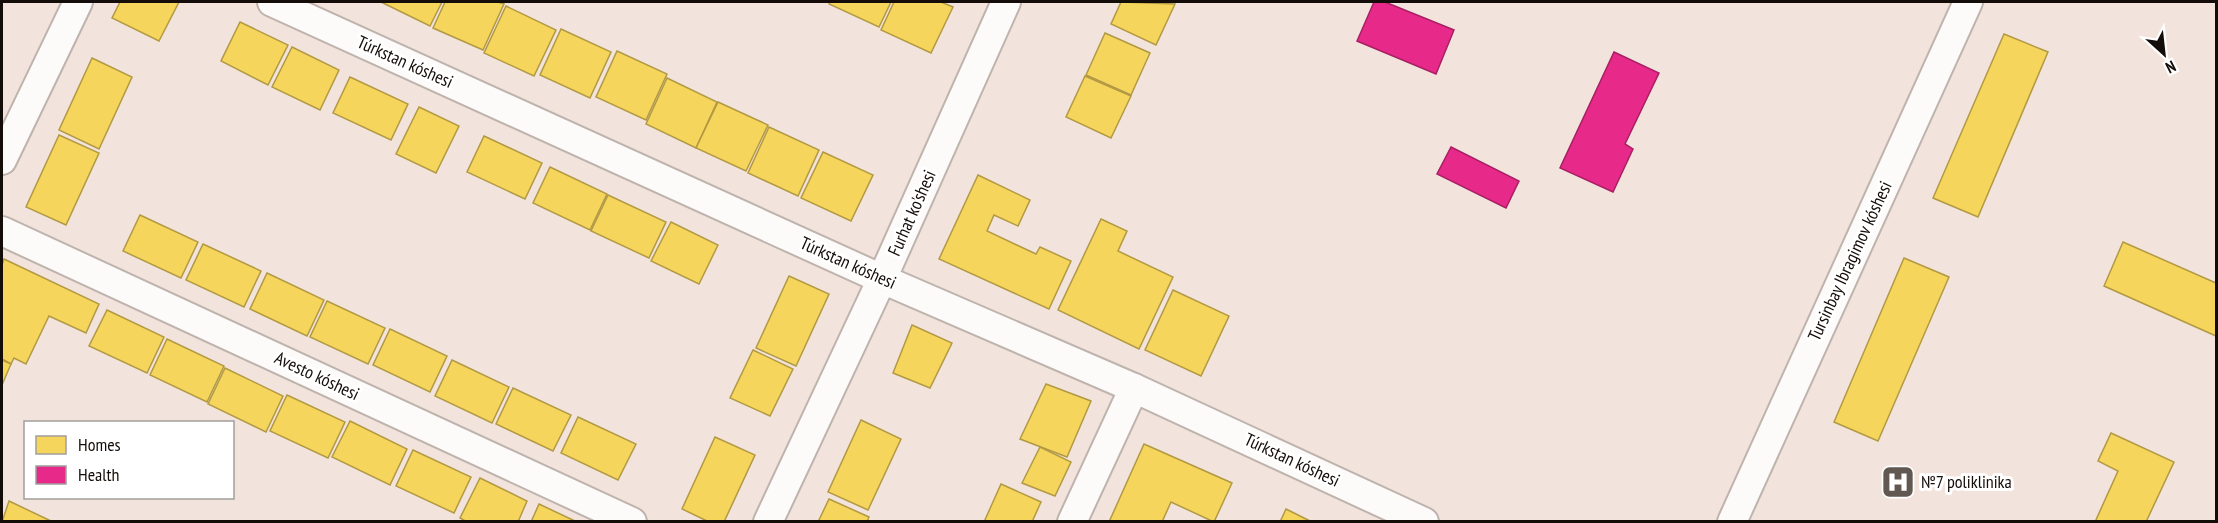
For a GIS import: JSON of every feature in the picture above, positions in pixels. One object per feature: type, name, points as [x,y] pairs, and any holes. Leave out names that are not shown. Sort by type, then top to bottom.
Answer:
[{"type":"street","points":[[2,160],[78,2]]},
{"type":"street","name":"Túrkstan kóshesi","points":[[272,2],[882,279],[1134,388],[1381,513],[1424,522]]},
{"type":"street","name":"Furhat ko'shesi","points":[[768,522],[882,279],[1006,2]]},
{"type":"street","name":"Tursinbay Ibragimov kóshesi","points":[[1732,522],[1968,2]]},
{"type":"street","name":"Avesto kóshesi","points":[[2,231],[632,522]]},
{"type":"street","points":[[1072,522],[1134,388]]},
{"type":"building: Homes","points":[[120,2],[179,2],[159,41],[112,18]]},
{"type":"building: Homes","points":[[381,2],[442,2],[430,26]]},
{"type":"building: Homes","points":[[445,2],[504,4],[483,50],[433,28]]},
{"type":"building: Homes","points":[[830,2],[891,2],[879,27],[829,4]]},
{"type":"building: Homes","points":[[894,2],[941,2],[953,7],[931,53],[881,30]]},
{"type":"building: Homes","points":[[1121,2],[1175,4],[1156,45],[1111,24]]},
{"type":"building: Homes","points":[[506,6],[556,30],[534,76],[484,53]]},
{"type":"building: Homes","points":[[240,22],[288,45],[268,85],[221,61]]},
{"type":"building: Homes","points":[[561,29],[611,52],[590,98],[540,75]]},
{"type":"building: Homes","points":[[1105,33],[1150,53],[1131,95],[1086,75]]},
{"type":"building: Homes","points":[[2004,34],[2048,52],[1978,217],[1933,198]]},
{"type":"building: Homes","points":[[292,47],[339,70],[320,110],[272,87]]},
{"type":"building: Homes","points":[[617,51],[667,74],[646,120],[596,97]]},
{"type":"building: Homes","points":[[92,58],[132,77],[99,149],[59,130]]},
{"type":"building: Homes","points":[[1085,76],[1131,96],[1111,138],[1066,117]]},
{"type":"building: Homes","points":[[350,77],[408,104],[391,140],[333,113]]},
{"type":"building: Homes","points":[[667,78],[717,102],[696,148],[646,124]]},
{"type":"building: Homes","points":[[718,102],[768,125],[746,171],[696,148]]},
{"type":"building: Homes","points":[[419,107],[459,126],[436,173],[396,154]]},
{"type":"building: Homes","points":[[769,127],[819,150],[798,196],[748,173]]},
{"type":"building: Homes","points":[[59,135],[99,153],[66,225],[26,207]]},
{"type":"building: Homes","points":[[484,136],[542,163],[525,199],[467,172]]},
{"type":"building: Homes","points":[[823,152],[873,175],[851,221],[801,198]]},
{"type":"building: Homes","points":[[550,167],[607,194],[590,230],[533,203]]},
{"type":"building: Homes","points":[[978,175],[1030,200],[1018,226],[994,215],[987,231],[1036,254],[1040,247],[1071,261],[1049,309],[939,259]]},
{"type":"building: Homes","points":[[608,195],[666,222],[649,258],[591,231]]},
{"type":"building: Homes","points":[[140,215],[198,242],[181,278],[123,251]]},
{"type":"building: Homes","points":[[1101,219],[1127,231],[1118,251],[1173,277],[1139,349],[1058,310]]},
{"type":"building: Homes","points":[[671,222],[718,245],[699,284],[651,261]]},
{"type":"building: Homes","points":[[2123,242],[2216,283],[2216,336],[2104,286]]},
{"type":"building: Homes","points":[[203,244],[261,271],[244,307],[186,280]]},
{"type":"building: Homes","points":[[1904,258],[1949,277],[1878,441],[1834,422]]},
{"type":"building: Homes","points":[[4,259],[99,304],[86,333],[49,316],[26,364],[14,358],[11,364],[2,359],[2,265]]},
{"type":"building: Homes","points":[[267,273],[324,300],[307,336],[250,309]]},
{"type":"building: Homes","points":[[789,276],[829,294],[796,366],[756,348]]},
{"type":"building: Homes","points":[[1173,290],[1229,316],[1201,376],[1145,350]]},
{"type":"building: Homes","points":[[327,301],[385,328],[368,364],[310,337]]},
{"type":"building: Homes","points":[[107,310],[164,337],[147,373],[89,346]]},
{"type":"building: Homes","points":[[912,325],[952,343],[930,388],[893,373]]},
{"type":"building: Homes","points":[[390,329],[447,356],[430,392],[373,365]]},
{"type":"building: Homes","points":[[167,339],[224,366],[207,402],[150,375]]},
{"type":"building: Homes","points":[[753,350],[793,369],[770,416],[730,398]]},
{"type":"building: Homes","points":[[2,360],[11,364],[2,385]]},
{"type":"building: Homes","points":[[452,360],[509,387],[492,423],[435,396]]},
{"type":"building: Homes","points":[[225,368],[283,396],[266,432],[208,404]]},
{"type":"building: Homes","points":[[1046,384],[1091,401],[1067,457],[1020,439]]},
{"type":"building: Homes","points":[[513,388],[571,415],[553,451],[496,424]]},
{"type":"building: Homes","points":[[287,395],[345,422],[328,458],[270,431]]},
{"type":"building: Homes","points":[[578,417],[636,444],[618,480],[561,453]]},
{"type":"building: Homes","points":[[861,420],[901,439],[868,510],[828,492]]},
{"type":"building: Homes","points":[[350,421],[407,449],[390,485],[332,457]]},
{"type":"building: Homes","points":[[2111,433],[2174,462],[2146,522],[2095,522],[2118,471],[2098,461]]},
{"type":"building: Homes","points":[[715,437],[755,455],[724,522],[709,522],[682,509]]},
{"type":"building: Homes","points":[[1144,444],[1232,483],[1214,522],[1171,502],[1162,522],[1109,522]]},
{"type":"building: Homes","points":[[1040,447],[1071,462],[1055,496],[1022,483]]},
{"type":"building: Homes","points":[[413,450],[471,477],[454,513],[396,486]]},
{"type":"building: Homes","points":[[480,478],[527,501],[518,522],[467,522],[460,518]]},
{"type":"building: Homes","points":[[1001,484],[1041,502],[1032,522],[984,522]]},
{"type":"building: Homes","points":[[829,499],[869,517],[867,522],[818,522]]},
{"type":"building: Homes","points":[[9,501],[53,522],[2,522]]},
{"type":"building: Homes","points":[[539,504],[577,522],[531,522]]},
{"type":"building: Homes","points":[[1286,509],[1312,522],[1280,522]]},
{"type":"building: Health","points":[[1374,2],[1385,2],[1454,30],[1436,74],[1357,41]]},
{"type":"building: Health","points":[[1614,52],[1659,73],[1625,144],[1633,149],[1613,192],[1560,168]]},
{"type":"building: Health","points":[[1451,147],[1519,181],[1506,208],[1437,174]]},
{"type":"place","name":"№7 poliklinika","points":[[1898,482]]}]
